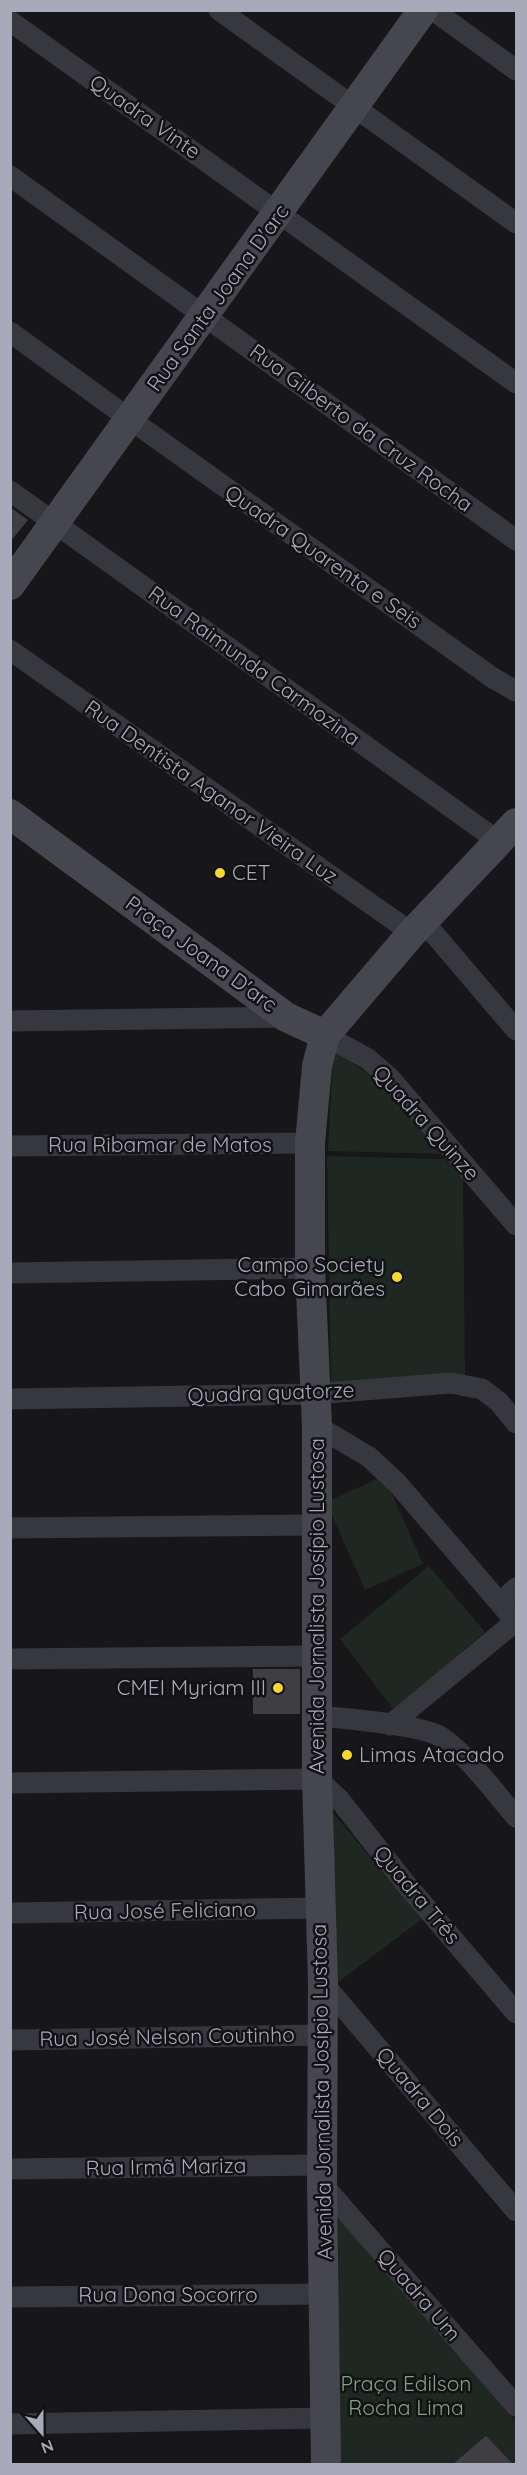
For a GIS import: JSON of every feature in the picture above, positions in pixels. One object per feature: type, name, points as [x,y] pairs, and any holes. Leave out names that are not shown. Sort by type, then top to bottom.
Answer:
[{"type":"street","points":[[219,10],[516,223]]},
{"type":"street","name":"Rua Santa Joana D'arc","points":[[10,585],[131,420],[423,10]]},
{"type":"street","points":[[433,10],[516,70]]},
{"type":"street","name":"Quadra Vinte","points":[[10,21],[516,383]]},
{"type":"street","name":"Rua Gilberto da Cruz Rocha","points":[[10,176],[516,540]]},
{"type":"street","points":[[10,332],[131,420]]},
{"type":"street","name":"Quadra Quarenta e Seis","points":[[131,420],[493,678],[516,691]]},
{"type":"street","name":"Rua Raimunda Carmozina","points":[[10,491],[511,830]]},
{"type":"street","name":"Rua Dentista Aganor Vieira Luz","points":[[10,651],[418,927],[516,1030]]},
{"type":"street","name":"Praça Joana D'arc","points":[[10,814],[286,1017]]},
{"type":"street","name":"Avenida Jornalista Josípio Lustosa","points":[[326,2464],[322,2174],[323,2035],[317,1779],[319,1716],[317,1426],[310,1268],[310,1143],[319,1052],[325,1035],[418,927],[511,830]]},
{"type":"street","points":[[286,1017],[325,1035]]},
{"type":"street","name":"Praça Joana D'arc","points":[[10,1021],[286,1017]]},
{"type":"street","name":"Quadra Quinze","points":[[325,1035],[368,1059],[390,1078],[516,1225]]},
{"type":"street","name":"Rua Ribamar de Matos","points":[[10,1146],[310,1143]]},
{"type":"street","points":[[10,1273],[310,1268]]},
{"type":"street","name":"Quadra quatorze","points":[[10,1399],[314,1394],[451,1383],[469,1384],[482,1389],[499,1402],[516,1423]]},
{"type":"street","name":"Quadra quatorze","points":[[317,1426],[369,1457],[396,1483],[508,1595],[516,1621]]},
{"type":"street","points":[[10,1528],[316,1526]]},
{"type":"street","points":[[390,1725],[516,1621]]},
{"type":"street","points":[[10,1659],[318,1656]]},
{"type":"street","points":[[319,1716],[434,1733],[442,1738],[516,1817]]},
{"type":"street","points":[[10,1783],[317,1779]]},
{"type":"street","name":"Quadra Três","points":[[317,1779],[339,1799],[405,1883],[516,2013]]},
{"type":"street","name":"Rua José Feliciano","points":[[10,1913],[319,1908]]},
{"type":"street","name":"Quadra Dois","points":[[322,1983],[516,2211]]},
{"type":"street","name":"Rua José Nelson Coutinho","points":[[10,2040],[323,2035]]},
{"type":"street","name":"Rua Irmã Mariza","points":[[10,2169],[322,2174]]},
{"type":"street","name":"Quadra Um","points":[[322,2174],[516,2406]]},
{"type":"street","name":"Rua Dona Socorro","points":[[10,2297],[325,2294]]},
{"type":"street","points":[[10,2424],[326,2418]]},
{"type":"green space","points":[[333,1050],[387,1086],[442,1154],[328,1151]]},
{"type":"green space","name":"Campo Society Cabo Gimarães","points":[[327,1156],[444,1159],[463,1178],[465,1376],[331,1386]]},
{"type":"green space","points":[[384,1476],[423,1564],[365,1590],[326,1502]]},
{"type":"green space","points":[[429,1566],[485,1632],[394,1710],[340,1639]]},
{"type":"green space","points":[[329,1808],[422,1919],[333,1986]]},
{"type":"green space","name":"Praça Edilson Rocha Lima","points":[[338,2215],[516,2422],[516,2464],[339,2464]]},
{"type":"building","points":[[10,507],[28,520],[10,542]]},
{"type":"building","name":"CMEI Myriam III","points":[[253,1669],[300,1669],[300,1714],[253,1714]]},
{"type":"building","points":[[486,2436],[513,2464],[453,2464]]},
{"type":"place","name":"CET","points":[[220,873]]},
{"type":"place","name":"Campo Society Cabo Gimarães","points":[[397,1277]]},
{"type":"place","name":"CMEI Myriam III","points":[[278,1688]]},
{"type":"place","name":"Limas Atacado","points":[[347,1755]]}]
